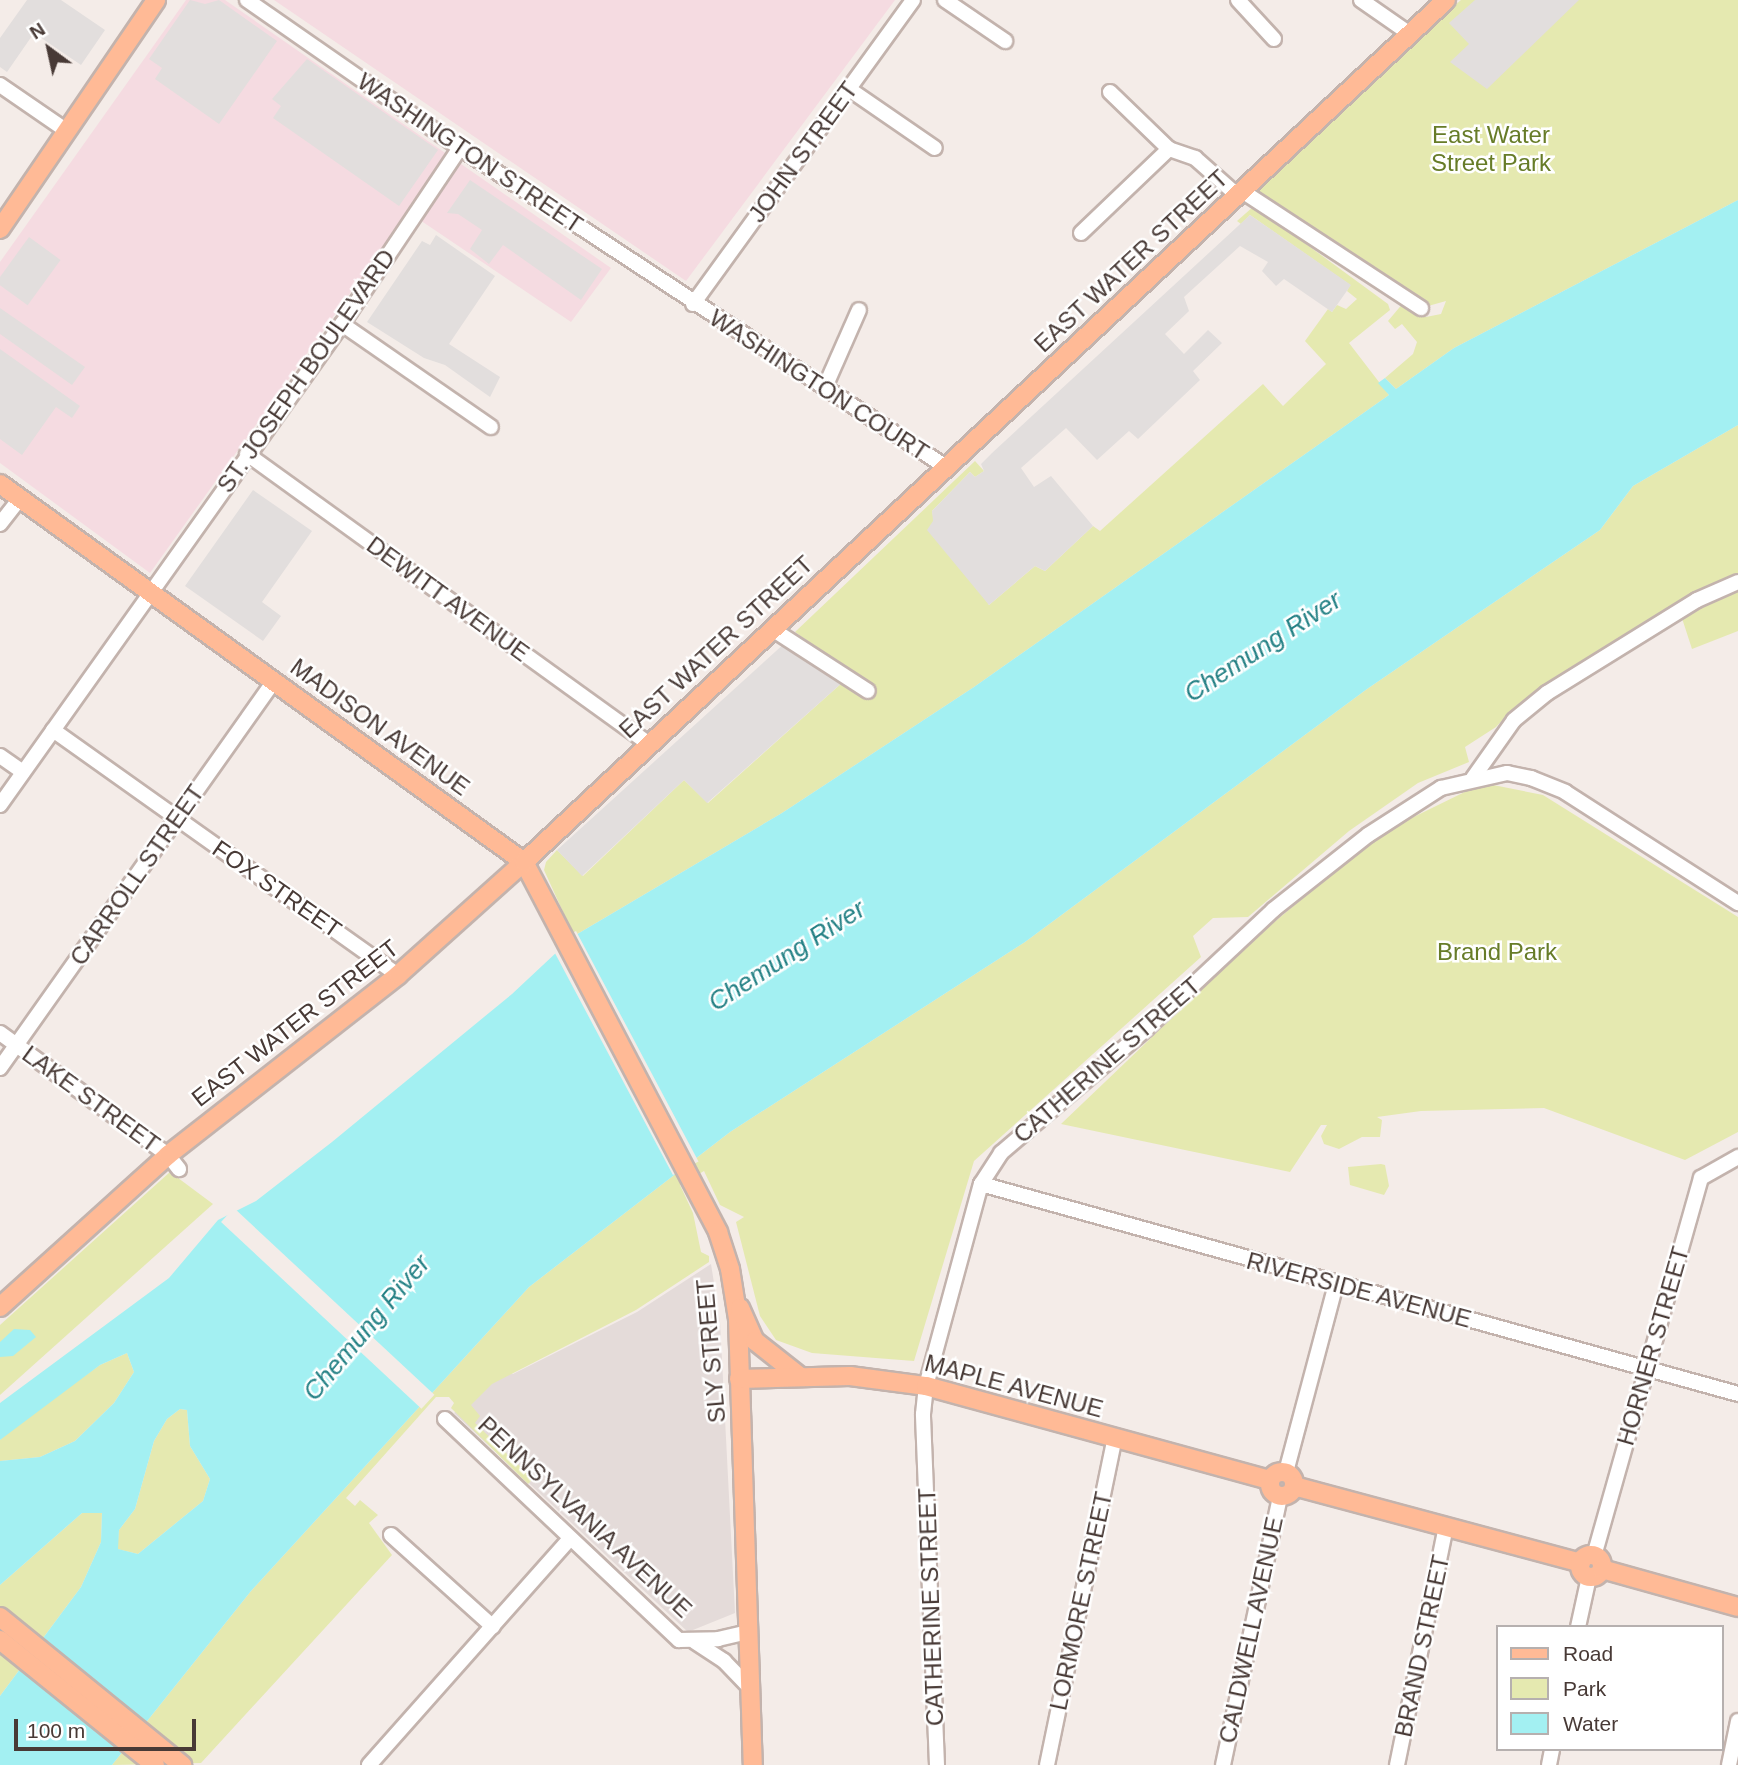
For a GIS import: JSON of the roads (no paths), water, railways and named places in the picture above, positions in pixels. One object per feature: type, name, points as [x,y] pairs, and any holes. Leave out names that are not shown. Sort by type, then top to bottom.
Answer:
[{"type":"main road","points":[[0,229],[156,0]]},
{"type":"main road","name":"EAST WATER STREET","points":[[0,1307],[398,975],[524,862],[1446,0]]},
{"type":"main road","name":"MADISON AVENUE","points":[[0,484],[524,862],[643,1087]]},
{"type":"main road","name":"SLY STREET","points":[[643,1087],[718,1231],[736,1299],[749,1632]]},
{"type":"main road","points":[[736,1299],[755,1341],[798,1375]]},
{"type":"main road","name":"MAPLE AVENUE","points":[[739,1379],[798,1375],[850,1376],[926,1386],[1738,1607]]},
{"type":"main road","points":[[0,1617],[182,1765]]},
{"type":"main road","points":[[749,1632],[753,1765]]},
{"type":"main road","points":[[0,1640],[155,1765]]},
{"type":"street","name":"WASHINGTON STREET","points":[[247,0],[460,148],[693,304]]},
{"type":"street","name":"JOHN STREET","points":[[693,304],[913,0]]},
{"type":"street","points":[[945,0],[1005,41]]},
{"type":"street","points":[[1238,0],[1274,39]]},
{"type":"street","points":[[1361,0],[1410,34]]},
{"type":"street","points":[[0,85],[66,131]]},
{"type":"street","points":[[849,89],[935,148]]},
{"type":"street","points":[[1110,92],[1169,149],[1195,158],[1239,193],[1422,308]]},
{"type":"street","name":"ST. JOSEPH BOULEVARD","points":[[0,805],[342,324],[460,148]]},
{"type":"street","points":[[1081,233],[1169,149]]},
{"type":"street","name":"WASHINGTON COURT","points":[[693,304],[946,467]]},
{"type":"street","points":[[825,387],[859,310]]},
{"type":"street","points":[[342,324],[491,427]]},
{"type":"street","name":"DEWITT AVENUE","points":[[247,454],[649,744]]},
{"type":"street","points":[[0,524],[20,498]]},
{"type":"street","points":[[1473,778],[1514,720],[1547,693],[1697,600],[1738,582]]},
{"type":"street","points":[[772,629],[868,691]]},
{"type":"street","name":"CARROLL STREET","points":[[0,1068],[274,681]]},
{"type":"street","name":"FOX STREET","points":[[53,730],[398,975]]},
{"type":"street","points":[[0,756],[23,772]]},
{"type":"street","name":"CATHERINE STREET","points":[[937,1765],[923,1414],[926,1386],[981,1184],[1001,1153],[1146,1029],[1273,911],[1404,810],[1441,788],[1473,778],[1507,773],[1565,792],[1738,903]]},
{"type":"street","name":"LAKE STREET","points":[[0,1033],[174,1162]]},
{"type":"street","name":"HORNER STREET","points":[[1578,1625],[1591,1566],[1700,1178],[1738,1157]]},
{"type":"street","name":"RIVERSIDE AVENUE","points":[[981,1184],[1738,1394]]},
{"type":"street","name":"CALDWELL AVENUE","points":[[1223,1765],[1283,1483],[1336,1284]]},
{"type":"street","name":"PENNSYLVANIA AVENUE","points":[[445,1419],[679,1640],[695,1642],[749,1632]]},
{"type":"street","name":"LORMORE STREET","points":[[1047,1765],[1115,1438]]},
{"type":"street","name":"BRAND STREET","points":[[1397,1765],[1447,1527]]},
{"type":"street","points":[[391,1535],[493,1627]]},
{"type":"street","points":[[369,1765],[570,1539]]},
{"type":"street","name":"PENNSYLVANIA AVENUE","points":[[695,1642],[724,1661],[750,1688]]},
{"type":"street","points":[[1729,1765],[1738,1721]]},
{"type":"water","name":"Chemung River","points":[[1738,200],[1738,425],[1633,486],[1600,530],[1367,689],[1025,942],[730,1132],[529,1287],[251,1591],[112,1765],[0,1765],[0,1696],[81,1587],[101,1542],[102,1513],[82,1513],[0,1585],[0,1461],[40,1457],[75,1441],[114,1403],[134,1372],[127,1353],[100,1365],[0,1440],[0,1403],[169,1278],[218,1220],[256,1201],[332,1142],[512,994],[574,936],[782,813],[974,687],[1389,395],[1378,383],[1385,378],[1396,389],[1454,348]],"holes":[[[180,1409],[187,1410],[190,1446],[210,1479],[203,1501],[138,1554],[118,1549],[119,1530],[135,1509],[154,1441],[167,1419]]]},
{"type":"water","points":[[14,1329],[30,1330],[36,1337],[13,1356],[0,1357],[0,1342]]},
{"type":"park label","name":"East Water Street Park","points":[[1491,149]]},
{"type":"park label","name":"Brand Park","points":[[1497,952]]}]
